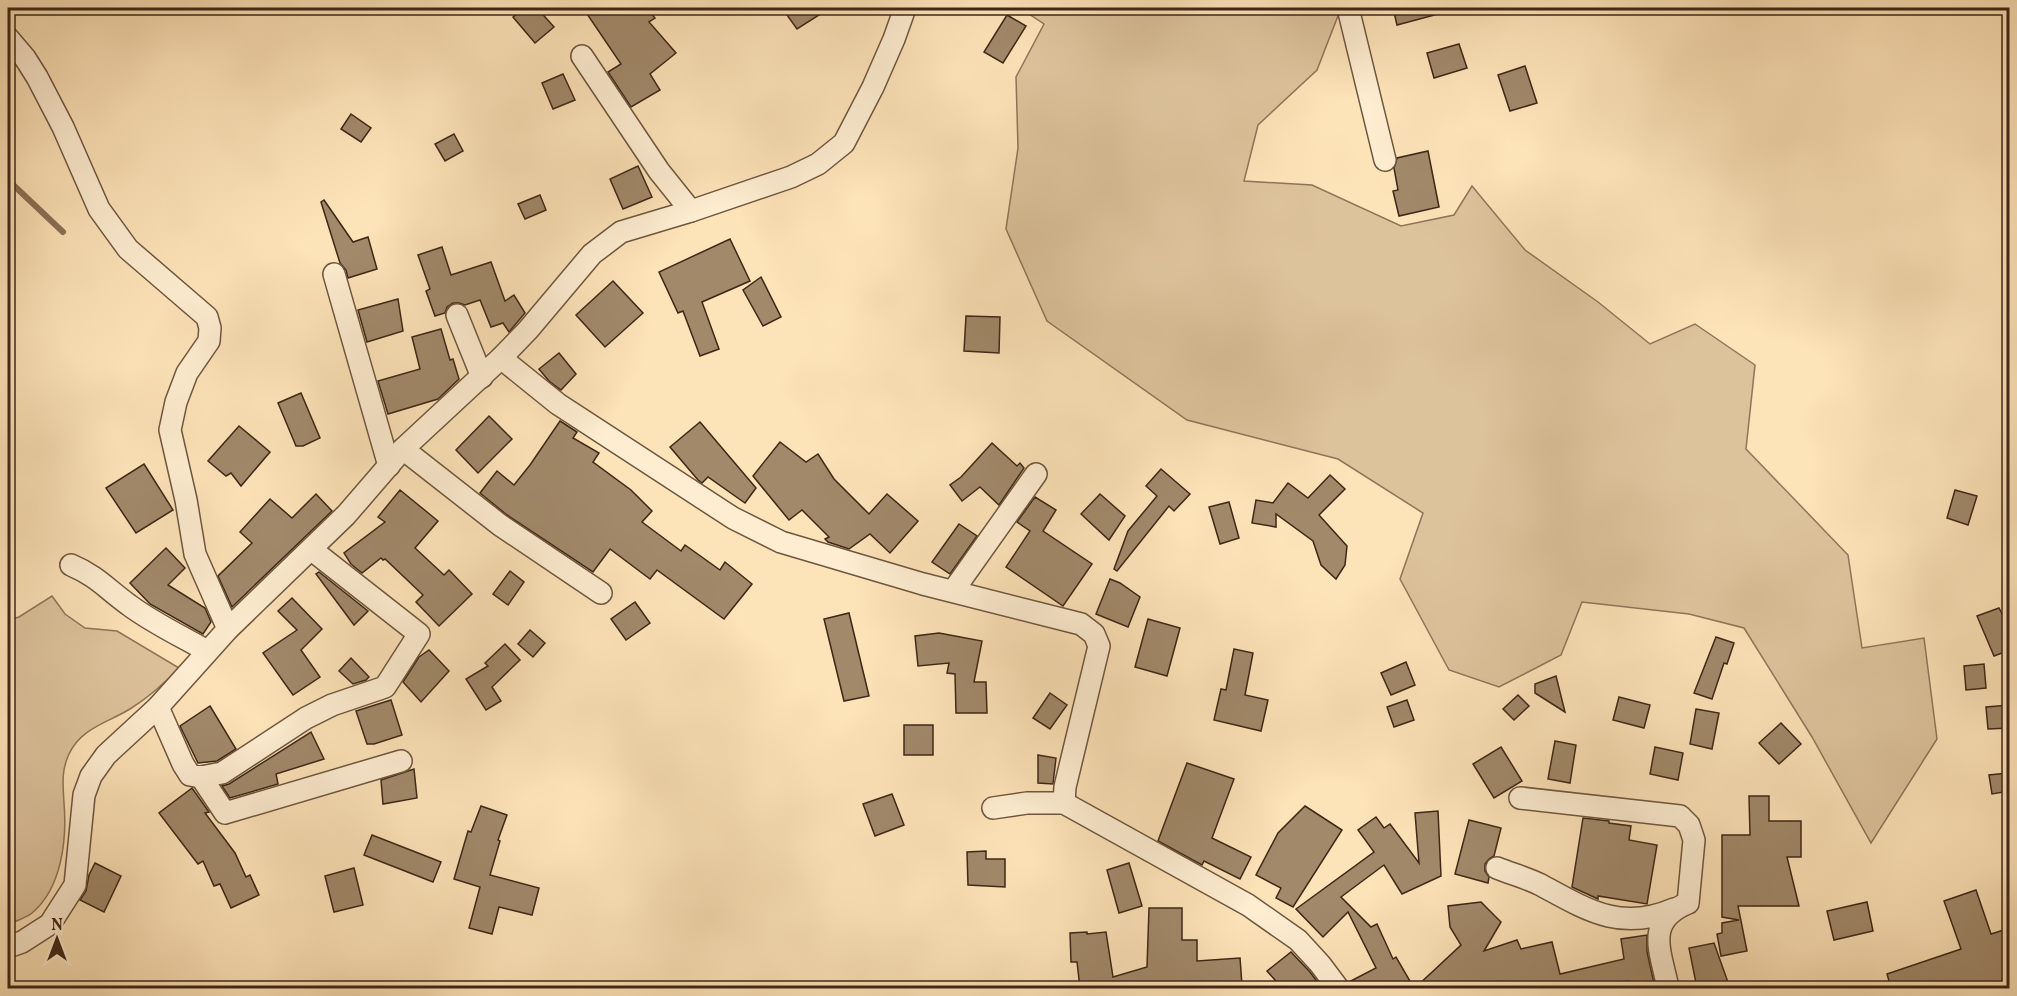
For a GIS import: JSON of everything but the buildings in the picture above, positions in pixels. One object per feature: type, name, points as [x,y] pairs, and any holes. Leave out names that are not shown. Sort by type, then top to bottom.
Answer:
[{"type":"street","points":[[8,947],[22,942],[50,924],[75,885],[84,795],[91,776],[106,755],[158,707],[228,629],[312,550],[403,449],[501,358],[528,330],[592,254],[621,232],[791,177],[818,164],[844,143],[873,87],[905,8]]},
{"type":"street","points":[[1348,8],[1385,160]]},
{"type":"street","points":[[8,38],[37,77],[63,127],[99,209],[128,249],[207,317],[210,328],[209,341],[188,373],[176,402],[170,430],[186,500],[195,554],[228,629]]},
{"type":"street","points":[[582,56],[659,171],[691,211]]},
{"type":"street","points":[[334,274],[390,466]]},
{"type":"street","points":[[457,315],[482,377]]},
{"type":"street","points":[[501,358],[558,404],[733,519],[781,542],[952,591],[1081,624],[1094,634],[1099,646],[1069,770],[1064,803]]},
{"type":"street","points":[[403,449],[500,525],[600,593]]},
{"type":"street","points":[[952,591],[1036,474]]},
{"type":"street","points":[[158,707],[183,764],[190,775],[201,777],[222,773],[306,718],[332,705],[384,687],[419,634],[312,550]]},
{"type":"street","points":[[71,565],[89,573],[148,618],[207,651]]},
{"type":"street","points":[[201,777],[225,813],[401,761]]},
{"type":"street","points":[[1497,868],[1538,884],[1596,913],[1639,919],[1656,917],[1688,903],[1694,840],[1689,825],[1680,816],[1520,798]]},
{"type":"street","points":[[993,808],[1027,803],[1064,803],[1248,905],[1298,940],[1338,988]]},
{"type":"street","points":[[1668,988],[1657,933],[1674,909]]},
{"type":"shaded area","points":[[1020,8],[1341,8],[1317,70],[1258,125],[1244,181],[1312,185],[1401,226],[1454,215],[1472,186],[1525,250],[1598,302],[1650,344],[1695,324],[1755,365],[1746,449],[1848,555],[1862,648],[1924,638],[1937,739],[1871,843],[1812,737],[1744,628],[1689,614],[1582,602],[1561,655],[1499,687],[1449,670],[1400,579],[1423,513],[1338,459],[1187,420],[1047,321],[1006,229],[1018,148],[1016,77],[1044,24]]},
{"type":"shaded area","points":[[52,596],[65,614],[85,628],[117,631],[179,668],[144,700],[95,727],[74,745],[66,760],[64,772],[63,847],[56,877],[42,903],[32,913],[8,925],[8,620],[19,617]]},
{"type":"waterway","points":[[8,180],[63,232]]}]
